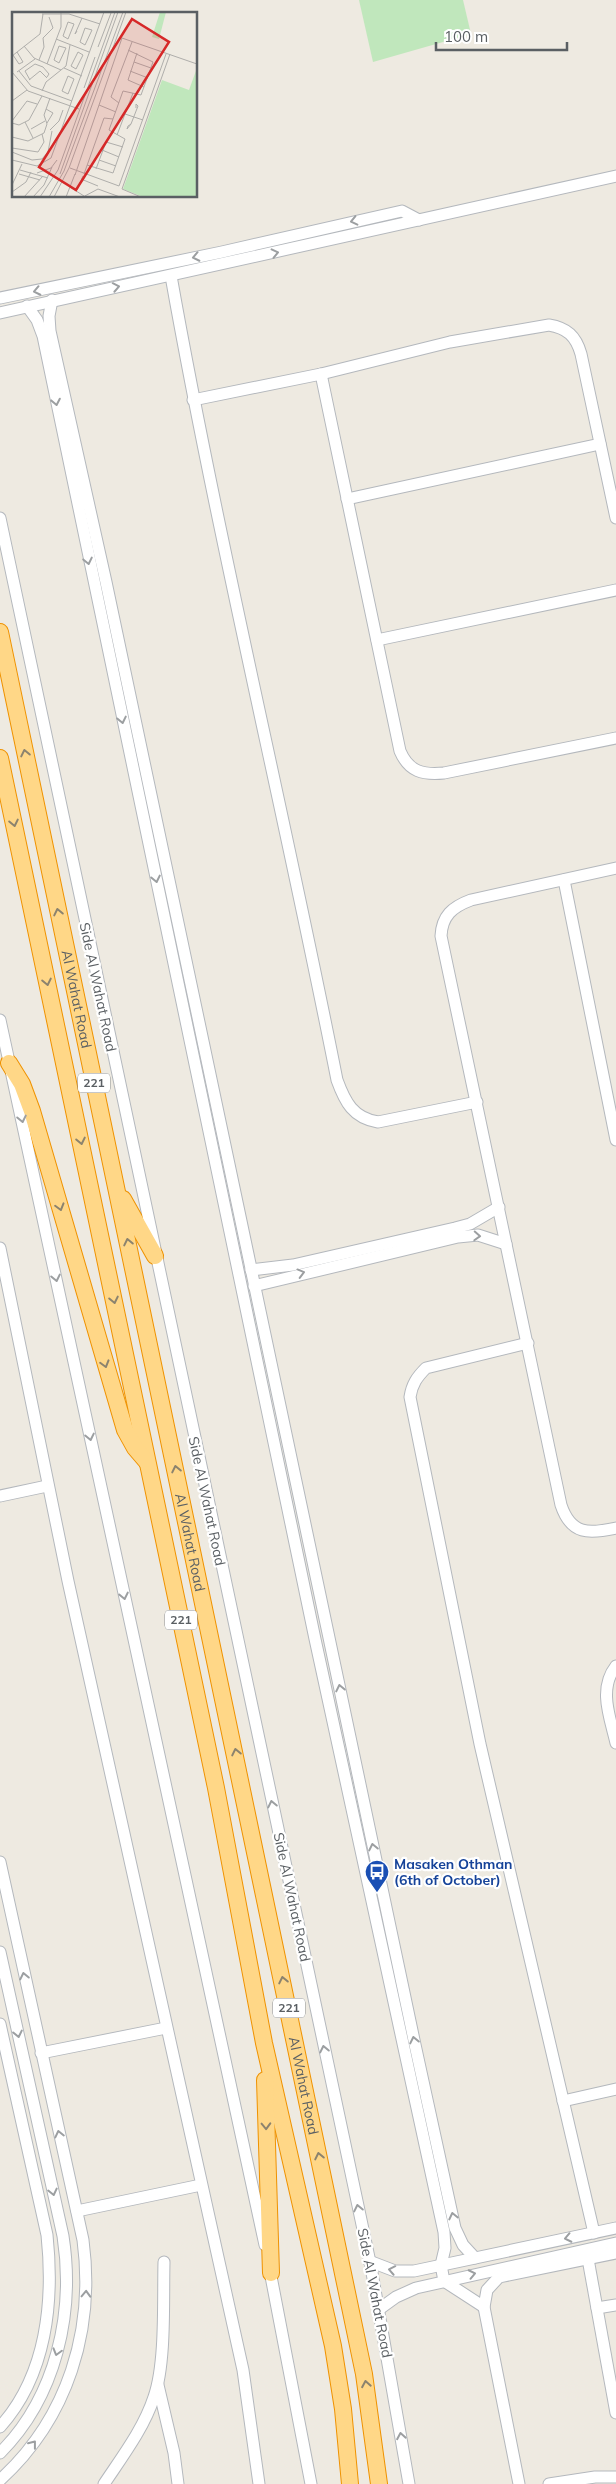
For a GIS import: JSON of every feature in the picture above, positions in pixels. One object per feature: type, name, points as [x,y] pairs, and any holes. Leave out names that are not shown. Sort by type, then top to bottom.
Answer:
[{"type":"highway","name":"Al Wahat Road","points":[[0,632],[242,1781],[364,2374],[379,2484]]},
{"type":"highway","name":"Al Wahat Road","points":[[0,758],[216,1788],[264,2043],[333,2346],[343,2409],[350,2484]]},
{"type":"highway","points":[[9,1063],[22,1084],[32,1111],[125,1430],[134,1448],[149,1464]]},
{"type":"highway","points":[[115,1185],[155,1256]]},
{"type":"highway","points":[[216,1788],[224,1791],[233,1790],[242,1781]]},
{"type":"highway","points":[[264,2043],[271,2273]]},
{"type":"street","points":[[419,220],[402,211],[222,252],[0,298],[2,312],[226,264],[616,176]]},
{"type":"street","points":[[222,252],[226,264]]},
{"type":"street","points":[[171,276],[193,400],[337,1080],[343,1098],[355,1113],[378,1122],[477,1102]]},
{"type":"street","points":[[95,278],[98,290]]},
{"type":"street","points":[[52,300],[49,316],[50,331],[128,753],[278,1456],[315,1639],[413,2062],[455,2228],[463,2245],[475,2258]]},
{"type":"street","points":[[27,306],[37,320],[43,336],[141,751],[329,1637],[413,2062],[444,2232],[445,2248],[440,2265],[444,2280],[484,2307]]},
{"type":"street","points":[[193,400],[321,374],[450,342],[549,324],[561,327],[571,333],[578,343],[616,518]]},
{"type":"street","points":[[321,374],[400,752],[408,766],[424,774],[444,773],[616,738]]},
{"type":"street","points":[[347,499],[600,444]]},
{"type":"street","name":"Side Al Wahat Road","points":[[0,518],[369,2262],[409,2484]]},
{"type":"street","points":[[377,640],[616,590]]},
{"type":"street","points":[[128,753],[141,751]]},
{"type":"street","points":[[616,868],[470,900],[455,907],[444,918],[441,936],[565,1516],[574,1526],[588,1532],[616,1528]]},
{"type":"street","points":[[564,880],[616,1140]]},
{"type":"street","points":[[0,1020],[271,2273],[311,2484]]},
{"type":"street","points":[[251,1270],[293,1265],[455,1228],[470,1224],[499,1207]]},
{"type":"street","points":[[254,1286],[458,1237],[478,1236],[506,1244]]},
{"type":"street","points":[[0,1248],[48,1486],[166,2028],[243,2370],[258,2484]]},
{"type":"street","points":[[528,1343],[426,1368],[418,1376],[412,1387],[410,1397],[480,1744],[594,2233]]},
{"type":"street","points":[[278,1456],[290,1453]]},
{"type":"street","points":[[0,1496],[48,1486]]},
{"type":"street","points":[[315,1639],[329,1637]]},
{"type":"street","points":[[616,1666],[608,1678],[605,1693],[616,1743]]},
{"type":"street","points":[[0,1862],[77,2211],[83,2240],[87,2278],[85,2318],[68,2385],[52,2416],[32,2446],[0,2480]]},
{"type":"street","points":[[0,1952],[63,2236],[67,2268],[67,2299],[62,2332],[47,2380],[23,2425],[0,2454]]},
{"type":"street","points":[[0,2024],[47,2235],[50,2269],[48,2309],[42,2350],[28,2385],[0,2427]]},
{"type":"street","points":[[41,2053],[166,2028]]},
{"type":"street","points":[[563,2101],[616,2089]]},
{"type":"street","points":[[17,2102],[32,2099]]},
{"type":"street","points":[[77,2211],[201,2185]]},
{"type":"street","points":[[369,2262],[395,2271],[414,2271],[616,2228]]},
{"type":"street","points":[[378,2310],[396,2296],[444,2280],[616,2242]]},
{"type":"street","points":[[519,2484],[484,2307],[487,2290],[499,2277],[616,2253]]},
{"type":"street","points":[[588,2259],[616,2413]]},
{"type":"street","points":[[104,2484],[150,2409],[158,2384],[164,2262]]},
{"type":"street","points":[[414,2271],[416,2288]]},
{"type":"street","points":[[597,2308],[616,2305]]},
{"type":"street","points":[[158,2384],[174,2452],[178,2484]]},
{"type":"street","points":[[549,2484],[594,2477],[616,2477]]},
{"type":"green space","points":[[359,0],[463,0],[471,34],[373,62]]},
{"type":"place","name":"Masaken Othman (6th of October)","points":[[377,1893]]}]
